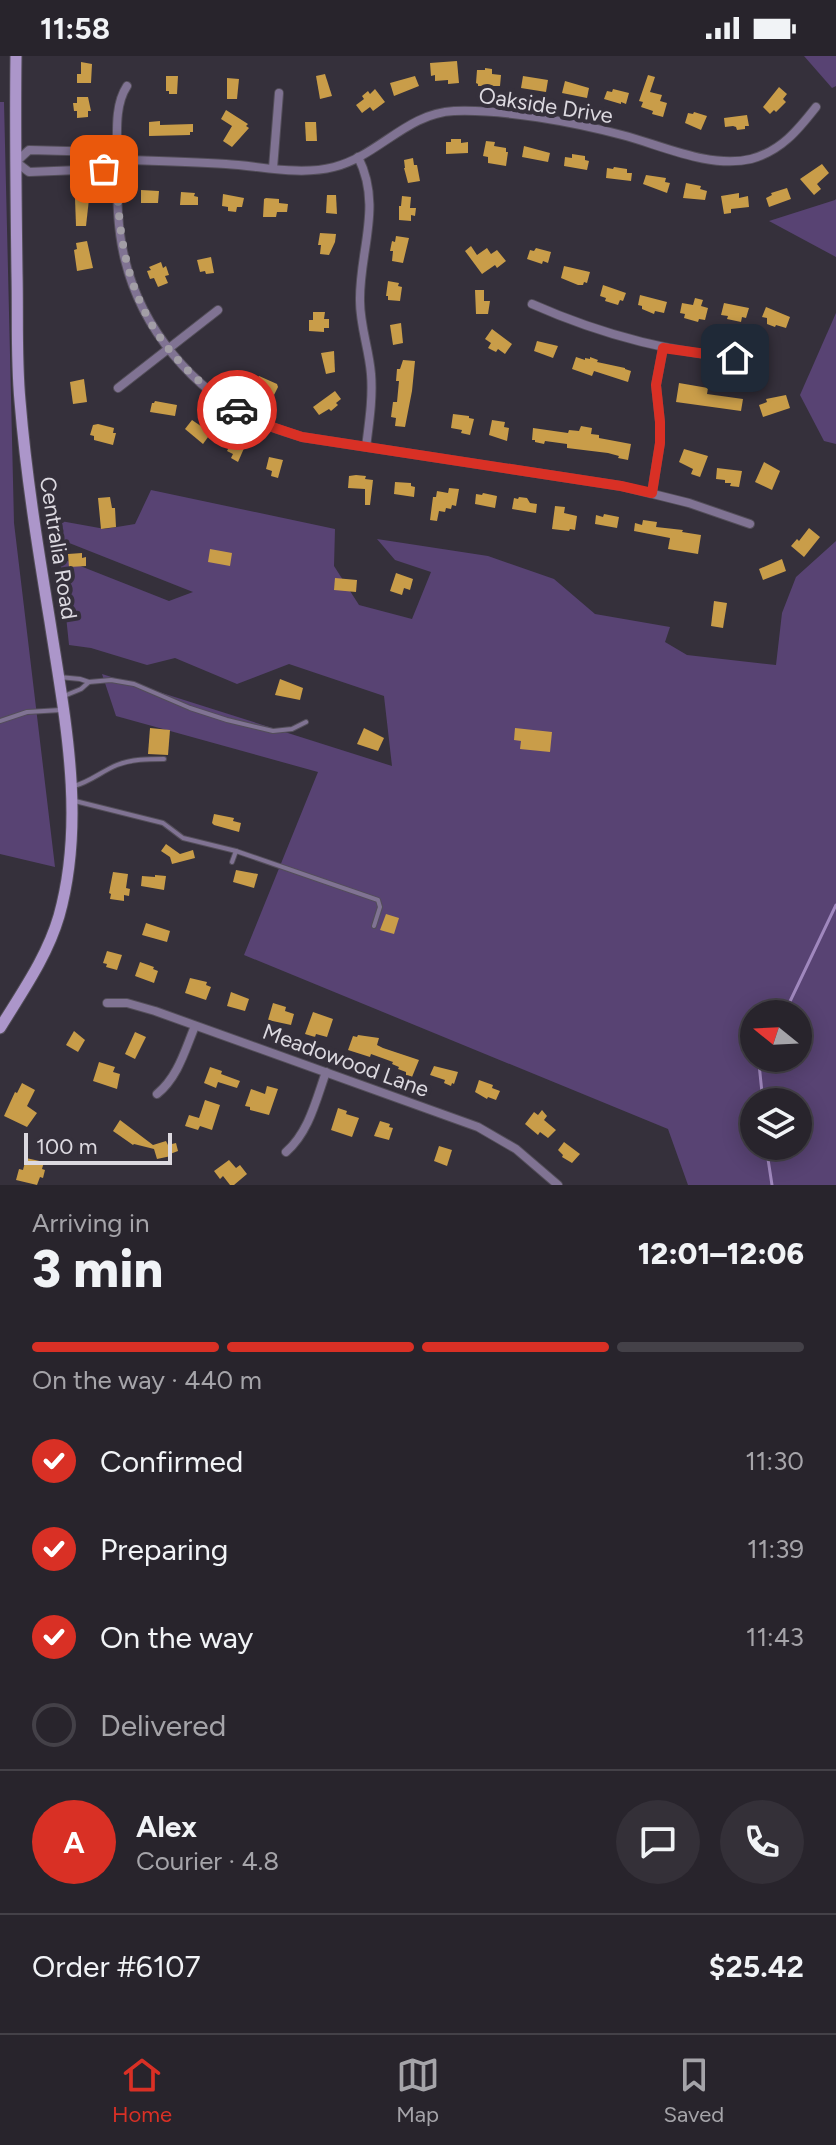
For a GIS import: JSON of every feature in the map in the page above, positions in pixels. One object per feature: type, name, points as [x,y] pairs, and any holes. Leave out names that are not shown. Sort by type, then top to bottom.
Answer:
[{"type":"main road","name":"Centralia Road","points":[[0,1028],[39,964],[58,919],[70,859],[72,800],[59,677],[39,556],[19,398],[16,56]]},
{"type":"street","points":[[127,86],[118,107],[120,237],[139,301],[168,348],[197,380],[240,412],[302,437],[621,486],[750,524]]},
{"type":"street","points":[[273,168],[279,93]]},
{"type":"street","name":"Oakside Drive","points":[[117,160],[104,169],[29,172],[16,162],[29,150],[105,152],[117,160],[312,170],[341,165],[413,123],[451,111],[484,112],[574,124],[708,160],[738,161],[767,153],[787,141],[816,107]]},
{"type":"street","points":[[358,157],[367,179],[370,208],[360,284],[362,329],[372,377],[366,447]]},
{"type":"street","points":[[532,304],[592,328],[663,348],[751,359]]},
{"type":"street","points":[[118,388],[218,310]]},
{"type":"street","points":[[652,493],[660,443],[656,385],[663,348]]},
{"type":"street","name":"Meadowood Lane","points":[[107,1003],[127,1003],[478,1127],[516,1149],[558,1185]]},
{"type":"street","points":[[157,1094],[176,1073],[195,1026]]},
{"type":"street","points":[[286,1152],[305,1128],[326,1072]]},
{"type":"lane","points":[[59,677],[134,684],[190,708],[273,731],[292,729],[306,722]]},
{"type":"lane","points":[[0,721],[62,703],[89,682]]},
{"type":"lane","points":[[72,787],[134,760],[164,759]]},
{"type":"lane","points":[[72,800],[163,823],[186,839],[236,851],[378,900],[380,907],[374,926]]},
{"type":"lane","points":[[232,862],[236,851]]},
{"type":"shaded area","points":[[804,56],[836,56],[836,86],[832,88]]},
{"type":"shaded area","points":[[0,102],[4,102],[14,523],[55,867],[0,854]]},
{"type":"shaded area","points":[[835,200],[836,257],[769,221]]},
{"type":"shaded area","points":[[836,313],[836,444],[824,441],[800,395]]},
{"type":"shaded area","points":[[151,490],[335,529],[334,566],[359,605],[412,619],[431,572],[395,560],[377,539],[488,556],[554,579],[595,614],[670,627],[665,642],[687,655],[776,665],[782,613],[796,577],[836,541],[836,1185],[688,1185],[668,1129],[244,955],[318,772],[116,716],[102,674],[392,766],[384,696],[289,664],[237,684],[175,658],[147,665],[91,648],[69,645],[60,558],[169,601],[193,592],[49,535],[44,518],[105,529],[135,524]]},
{"type":"building","points":[[457,61],[459,83],[435,81],[435,75],[431,76],[430,63]]},
{"type":"building","points":[[81,62],[92,64],[91,83],[77,83]]},
{"type":"building","points":[[492,69],[492,74],[501,75],[500,86],[478,86],[477,70]]},
{"type":"building","points":[[325,74],[332,96],[320,99],[316,76]]},
{"type":"building","points":[[648,75],[655,77],[650,92],[662,95],[660,101],[667,103],[663,117],[641,107],[643,102],[639,101]]},
{"type":"building","points":[[166,76],[178,76],[177,94],[166,91]]},
{"type":"building","points":[[415,76],[419,86],[394,96],[390,83]]},
{"type":"building","points":[[523,76],[548,80],[546,92],[521,88]]},
{"type":"building","points":[[227,78],[239,79],[237,99],[227,99]]},
{"type":"building","points":[[565,81],[589,88],[587,98],[562,93]]},
{"type":"building","points":[[779,87],[787,94],[783,99],[786,102],[770,114],[763,107]]},
{"type":"building","points":[[375,89],[385,102],[373,111],[370,107],[362,113],[356,105],[364,99],[362,96]]},
{"type":"building","points":[[613,89],[629,93],[626,104],[604,99],[607,91],[612,92]]},
{"type":"building","points":[[77,97],[88,97],[91,111],[88,111],[88,117],[77,118],[73,103],[77,103]]},
{"type":"building","points":[[226,110],[248,124],[246,126],[249,128],[232,147],[223,141],[232,126],[221,119]]},
{"type":"building","points":[[688,113],[707,116],[701,130],[685,123]]},
{"type":"building","points":[[747,115],[749,126],[745,129],[725,127],[724,118]]},
{"type":"building","points":[[160,121],[160,125],[193,124],[193,132],[190,135],[149,136],[149,122]]},
{"type":"building","points":[[305,122],[316,122],[317,141],[306,141]]},
{"type":"building","points":[[451,139],[468,142],[468,153],[446,154],[446,142],[451,142]]},
{"type":"building","points":[[486,141],[506,148],[506,166],[488,163],[488,157],[483,156]]},
{"type":"building","points":[[524,146],[550,153],[548,162],[522,157]]},
{"type":"building","points":[[572,154],[585,156],[585,160],[589,161],[587,170],[564,166],[565,157],[572,158]]},
{"type":"building","points":[[413,158],[420,181],[408,183],[404,160]]},
{"type":"building","points":[[822,164],[829,173],[817,184],[821,189],[814,195],[800,179]]},
{"type":"building","points":[[607,168],[632,173],[631,181],[606,178]]},
{"type":"building","points":[[646,175],[666,178],[665,182],[670,183],[667,193],[643,184]]},
{"type":"building","points":[[686,183],[701,186],[700,189],[707,191],[705,200],[683,198]]},
{"type":"building","points":[[787,188],[791,199],[769,207],[766,198]]},
{"type":"building","points":[[141,190],[159,191],[158,203],[141,203]]},
{"type":"building","points":[[181,192],[195,193],[198,205],[180,205]]},
{"type":"building","points":[[739,193],[739,198],[748,196],[749,207],[731,209],[731,213],[724,214],[721,196]]},
{"type":"building","points":[[223,194],[244,198],[242,207],[237,207],[236,212],[228,211],[228,207],[222,206]]},
{"type":"building","points":[[327,195],[336,195],[337,214],[326,213]]},
{"type":"building","points":[[402,196],[411,197],[410,208],[416,208],[411,221],[399,220]]},
{"type":"building","points":[[75,198],[89,199],[86,226],[76,226]]},
{"type":"building","points":[[266,198],[279,199],[279,203],[288,204],[287,212],[277,212],[276,217],[263,217]]},
{"type":"building","points":[[320,233],[336,234],[329,255],[320,254]]},
{"type":"building","points":[[396,236],[409,238],[403,263],[392,261],[393,251],[390,251]]},
{"type":"building","points":[[87,241],[93,268],[77,271],[76,243]]},
{"type":"building","points":[[471,246],[477,255],[487,248],[491,254],[497,250],[506,261],[482,274],[465,251]]},
{"type":"building","points":[[536,248],[551,252],[548,263],[527,259],[530,250]]},
{"type":"building","points":[[211,257],[214,273],[200,272],[197,260]]},
{"type":"building","points":[[161,262],[169,275],[165,276],[168,283],[158,287],[147,271]]},
{"type":"building","points":[[564,266],[590,272],[587,283],[578,285],[561,278]]},
{"type":"building","points":[[388,281],[399,283],[398,286],[402,287],[400,301],[388,300]]},
{"type":"building","points":[[603,285],[626,293],[623,301],[620,300],[618,305],[605,301],[606,298],[600,296]]},
{"type":"building","points":[[475,290],[484,290],[484,301],[490,301],[488,314],[476,314]]},
{"type":"building","points":[[640,295],[667,302],[664,313],[655,311],[654,314],[642,309],[638,305]]},
{"type":"building","points":[[695,298],[703,300],[701,306],[708,308],[705,320],[699,319],[698,322],[684,318],[685,314],[680,313],[682,303],[693,305]]},
{"type":"building","points":[[724,303],[749,308],[746,318],[742,317],[741,322],[721,315]]},
{"type":"building","points":[[766,307],[790,317],[786,328],[767,324],[767,318],[762,317]]},
{"type":"building","points":[[313,312],[325,312],[324,319],[329,319],[329,328],[324,328],[324,332],[309,331]]},
{"type":"building","points":[[401,323],[403,343],[393,345],[390,325]]},
{"type":"building","points":[[492,329],[512,344],[505,354],[488,348],[491,343],[485,339]]},
{"type":"building","points":[[537,341],[558,346],[553,358],[534,351]]},
{"type":"building","points":[[334,351],[335,372],[326,374],[321,353]]},
{"type":"building","points":[[576,357],[585,360],[590,357],[597,362],[625,368],[631,371],[628,382],[594,371],[592,376],[572,369]]},
{"type":"building","points":[[403,360],[415,361],[405,427],[395,426],[396,418],[391,417],[393,402],[397,402],[397,369],[400,369]]},
{"type":"building","points":[[259,376],[277,384],[273,397],[253,389]]},
{"type":"building","points":[[84,379],[87,402],[73,404],[70,382]]},
{"type":"building","points":[[679,383],[708,388],[707,394],[743,399],[741,411],[676,402]]},
{"type":"building","points":[[335,391],[341,399],[336,403],[338,405],[319,415],[313,407]]},
{"type":"building","points":[[786,395],[790,408],[763,417],[759,405],[767,402],[766,399]]},
{"type":"building","points":[[155,401],[177,405],[175,416],[150,412]]},
{"type":"building","points":[[453,414],[474,419],[470,435],[451,428]]},
{"type":"building","points":[[192,420],[211,433],[203,444],[185,429]]},
{"type":"building","points":[[492,420],[505,422],[504,427],[509,428],[507,441],[489,435]]},
{"type":"building","points":[[93,425],[114,428],[113,445],[94,440],[94,436],[90,435]]},
{"type":"building","points":[[581,426],[592,428],[591,434],[599,435],[599,438],[631,444],[628,460],[608,453],[567,448],[567,444],[545,441],[544,444],[532,440],[533,428],[568,433],[569,430],[579,431]]},
{"type":"building","points":[[233,440],[245,446],[238,462],[227,451]]},
{"type":"building","points":[[684,449],[708,456],[700,477],[691,474],[693,469],[679,462]]},
{"type":"building","points":[[269,457],[283,460],[278,478],[271,476],[272,471],[266,469]]},
{"type":"building","points":[[764,462],[780,471],[772,490],[755,482]]},
{"type":"building","points":[[717,468],[742,471],[739,487],[716,479]]},
{"type":"building","points":[[349,476],[373,480],[370,505],[365,505],[365,489],[348,488]]},
{"type":"building","points":[[395,482],[411,483],[415,487],[414,497],[394,494]]},
{"type":"building","points":[[449,488],[459,489],[456,506],[446,508],[445,512],[439,511],[437,521],[430,520],[433,497],[436,497],[437,491],[448,493]]},
{"type":"building","points":[[476,494],[497,496],[495,508],[475,504]]},
{"type":"building","points":[[110,497],[112,508],[115,508],[116,527],[101,529],[98,498]]},
{"type":"building","points":[[514,498],[537,504],[536,513],[512,509]]},
{"type":"building","points":[[555,506],[565,507],[564,513],[577,516],[575,530],[552,529]]},
{"type":"building","points":[[604,514],[619,517],[617,528],[595,524],[596,515],[603,517]]},
{"type":"building","points":[[643,520],[657,522],[656,527],[701,535],[698,554],[668,549],[670,538],[634,531],[635,523],[642,525]]},
{"type":"building","points":[[809,528],[820,537],[804,557],[791,546]]},
{"type":"building","points":[[210,549],[232,553],[230,566],[208,562]]},
{"type":"building","points":[[82,553],[82,558],[86,557],[86,566],[69,567],[68,554]]},
{"type":"building","points":[[782,559],[786,571],[763,580],[759,569]]},
{"type":"building","points":[[396,573],[413,579],[410,590],[404,588],[402,595],[390,591]]},
{"type":"building","points":[[335,578],[357,580],[356,592],[334,590]]},
{"type":"building","points":[[714,601],[727,603],[723,628],[711,626]]},
{"type":"building","points":[[280,679],[303,688],[300,700],[275,695]]},
{"type":"building","points":[[150,728],[170,730],[168,755],[148,754]]},
{"type":"building","points":[[364,728],[384,738],[378,751],[357,744]]},
{"type":"building","points":[[515,728],[552,732],[550,752],[520,749],[521,741],[514,740]]},
{"type":"building","points":[[214,814],[234,818],[233,821],[241,823],[239,832],[214,825]]},
{"type":"building","points":[[166,844],[180,854],[193,850],[195,858],[172,864],[170,857],[161,851]]},
{"type":"building","points":[[236,870],[258,874],[254,888],[233,882]]},
{"type":"building","points":[[113,872],[128,874],[126,888],[130,889],[129,896],[124,895],[124,901],[110,899]]},
{"type":"building","points":[[142,876],[166,876],[164,890],[141,886]]},
{"type":"building","points":[[386,914],[399,918],[394,934],[380,930]]},
{"type":"building","points":[[146,923],[170,931],[167,942],[142,935]]},
{"type":"building","points":[[107,951],[122,955],[117,970],[103,963]]},
{"type":"building","points":[[140,962],[158,971],[154,983],[135,976]]},
{"type":"building","points":[[190,978],[207,982],[206,985],[211,987],[206,1000],[185,993]]},
{"type":"building","points":[[231,992],[249,999],[245,1011],[227,1006]]},
{"type":"building","points":[[273,1003],[286,1007],[285,1011],[294,1014],[291,1025],[268,1020]]},
{"type":"building","points":[[313,1012],[333,1019],[327,1037],[305,1034]]},
{"type":"building","points":[[74,1031],[85,1040],[78,1052],[66,1045]]},
{"type":"building","points":[[135,1032],[146,1037],[135,1059],[125,1054]]},
{"type":"building","points":[[353,1036],[379,1038],[377,1045],[419,1060],[412,1077],[393,1062],[348,1050]]},
{"type":"building","points":[[99,1062],[115,1067],[113,1072],[120,1074],[117,1089],[93,1081]]},
{"type":"building","points":[[434,1066],[458,1072],[454,1084],[451,1086],[444,1083],[445,1080],[430,1075]]},
{"type":"building","points":[[210,1067],[240,1081],[237,1088],[218,1082],[216,1088],[204,1083]]},
{"type":"building","points":[[479,1080],[500,1091],[496,1100],[475,1092]]},
{"type":"building","points":[[22,1083],[35,1090],[27,1106],[37,1113],[27,1127],[4,1116]]},
{"type":"building","points":[[267,1086],[278,1089],[269,1115],[245,1106],[251,1089],[265,1094]]},
{"type":"building","points":[[205,1100],[220,1105],[212,1130],[185,1126],[189,1115],[199,1118]]},
{"type":"building","points":[[338,1108],[359,1118],[352,1137],[331,1130]]},
{"type":"building","points":[[542,1110],[547,1116],[544,1120],[556,1130],[548,1138],[540,1132],[538,1135],[525,1124],[534,1112],[538,1115]]},
{"type":"building","points":[[120,1120],[153,1145],[166,1141],[168,1145],[176,1143],[178,1151],[157,1159],[154,1149],[133,1145],[113,1131]]},
{"type":"building","points":[[380,1121],[393,1128],[389,1140],[374,1136]]},
{"type":"building","points":[[564,1142],[580,1154],[572,1163],[562,1157],[558,1150]]},
{"type":"building","points":[[439,1146],[452,1150],[447,1166],[434,1161]]},
{"type":"building","points":[[26,1158],[44,1162],[43,1178],[40,1177],[37,1185],[16,1180]]},
{"type":"building","points":[[229,1160],[236,1168],[240,1165],[247,1174],[234,1185],[230,1185],[223,1176],[220,1179],[214,1171]]},
{"type":"waterway","points":[[791,1000],[836,905]]},
{"type":"waterway","points":[[760,1072],[762,1088]]},
{"type":"waterway","points":[[768,1160],[772,1185]]},
{"type":"way so far","points":[[104,169],[117,160],[120,237],[130,279],[150,322],[182,365],[237,410]]},
{"type":"route","points":[[237,410],[257,421],[302,437],[652,493],[660,443],[656,385],[663,348],[735,358]]}]
